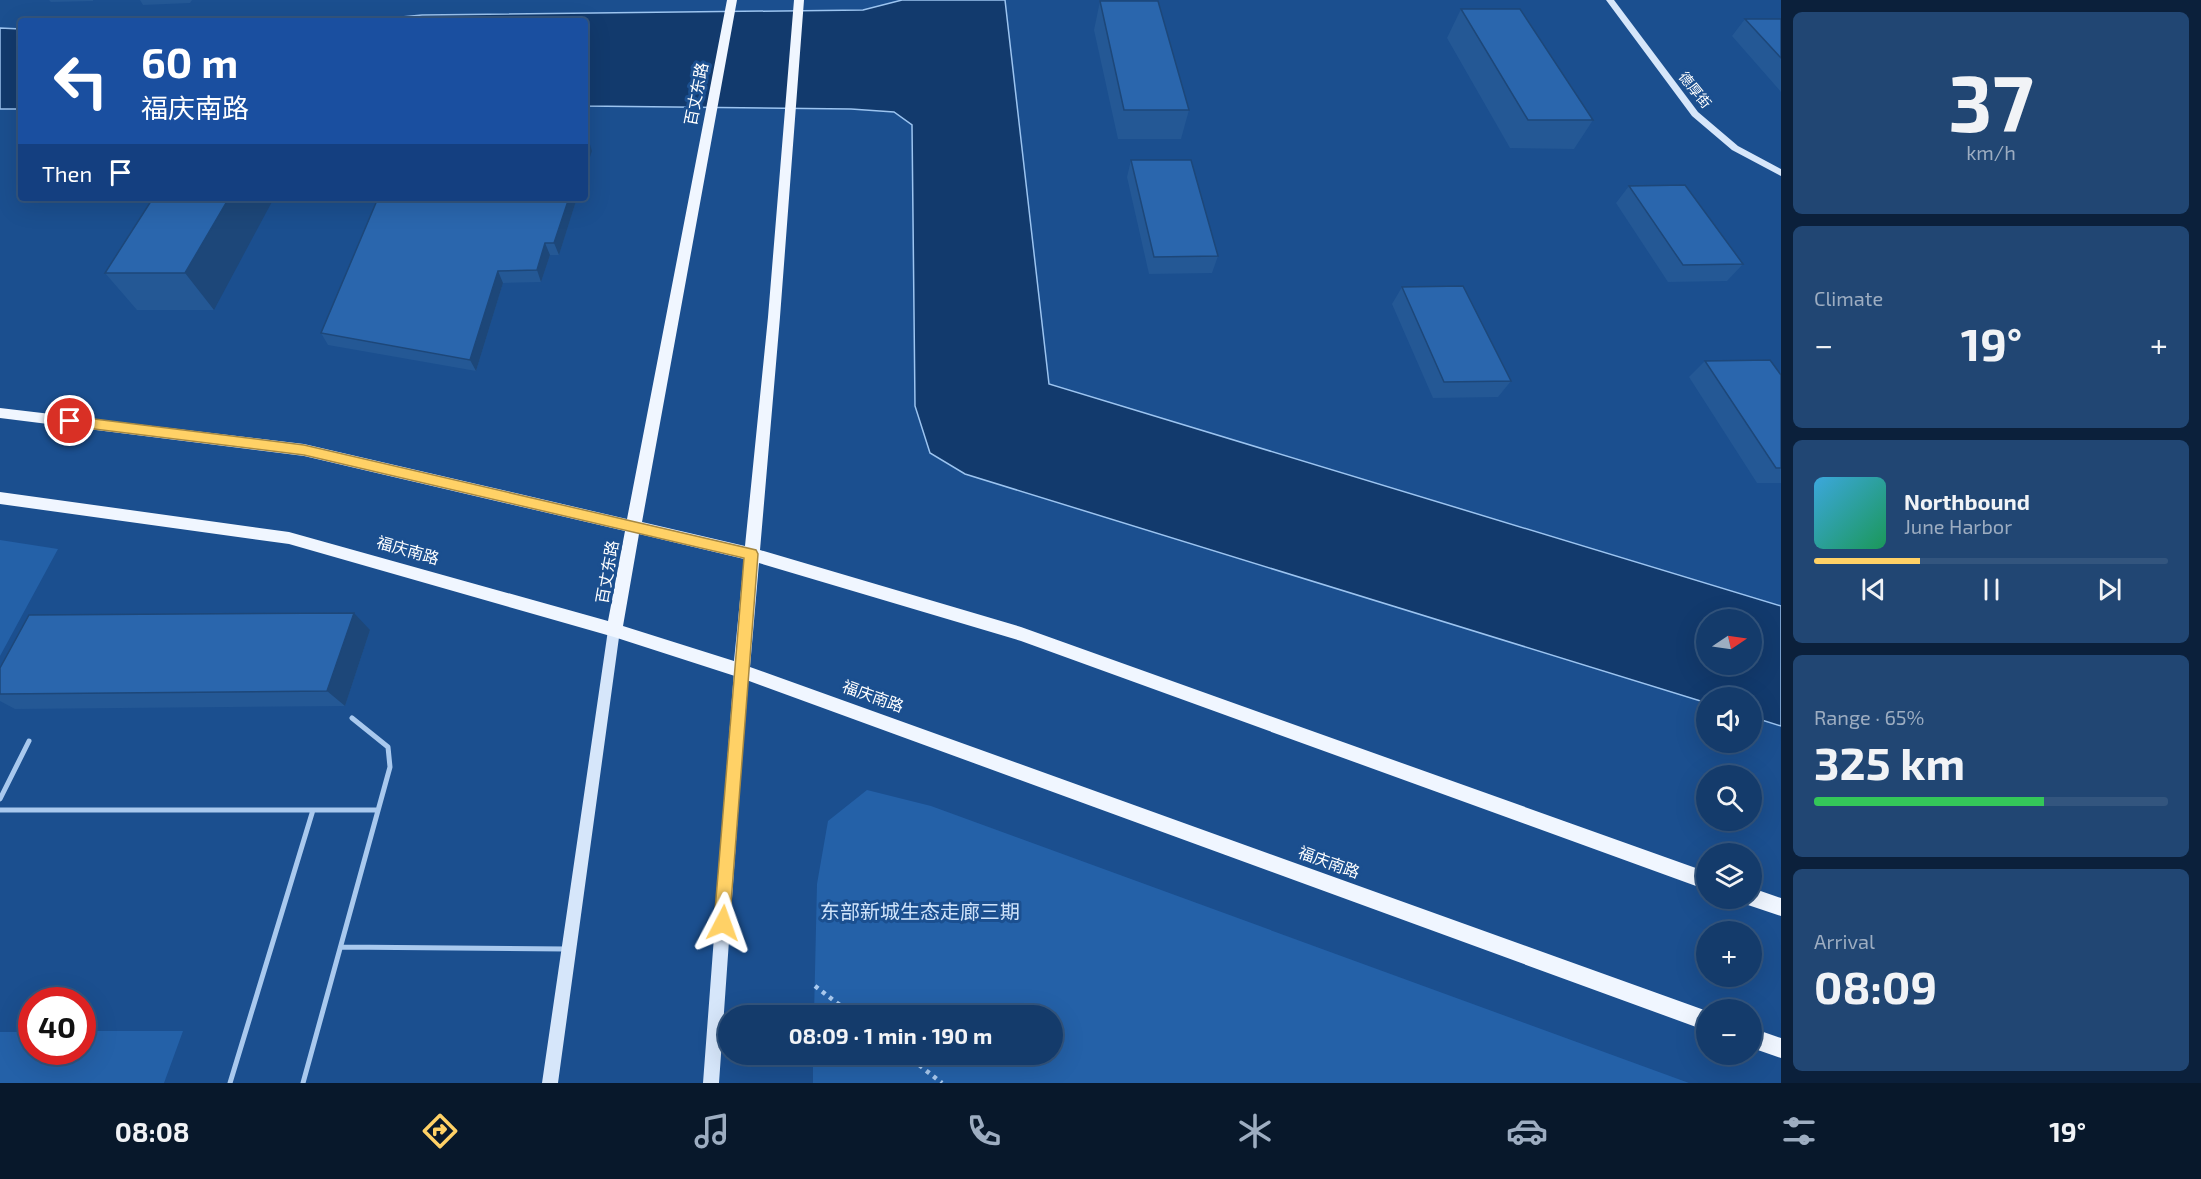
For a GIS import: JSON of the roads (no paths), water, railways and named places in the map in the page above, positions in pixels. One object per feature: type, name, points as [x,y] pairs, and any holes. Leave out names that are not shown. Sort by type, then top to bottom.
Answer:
[{"type":"main road","name":"百丈东路","points":[[614,630],[732,0]]},
{"type":"main road","points":[[741,671],[789,139],[799,2]]},
{"type":"main road","points":[[0,413],[304,450],[751,554],[1021,634],[1696,876]]},
{"type":"main road","name":"福庆南路","points":[[0,498],[290,538],[614,630],[741,671],[1696,1018]]},
{"type":"main road","points":[[1762,900],[1781,907]]},
{"type":"main road","points":[[1762,1041],[1781,1048]]},
{"type":"street","name":"德厚街","points":[[1610,0],[1695,114],[1735,148],[1781,173]]},
{"type":"street","name":"百丈东路","points":[[550,1083],[614,630]]},
{"type":"street","points":[[711,1083],[741,671]]},
{"type":"lane","points":[[303,1083],[390,767],[388,747],[352,718]]},
{"type":"lane","points":[[0,799],[28,741]]},
{"type":"lane","points":[[0,810],[378,810]]},
{"type":"lane","points":[[230,1083],[313,810]]},
{"type":"lane","points":[[341,946],[569,950]]},
{"type":"park label","name":"东部新城生态走廊三期","points":[[920,912]]}]
